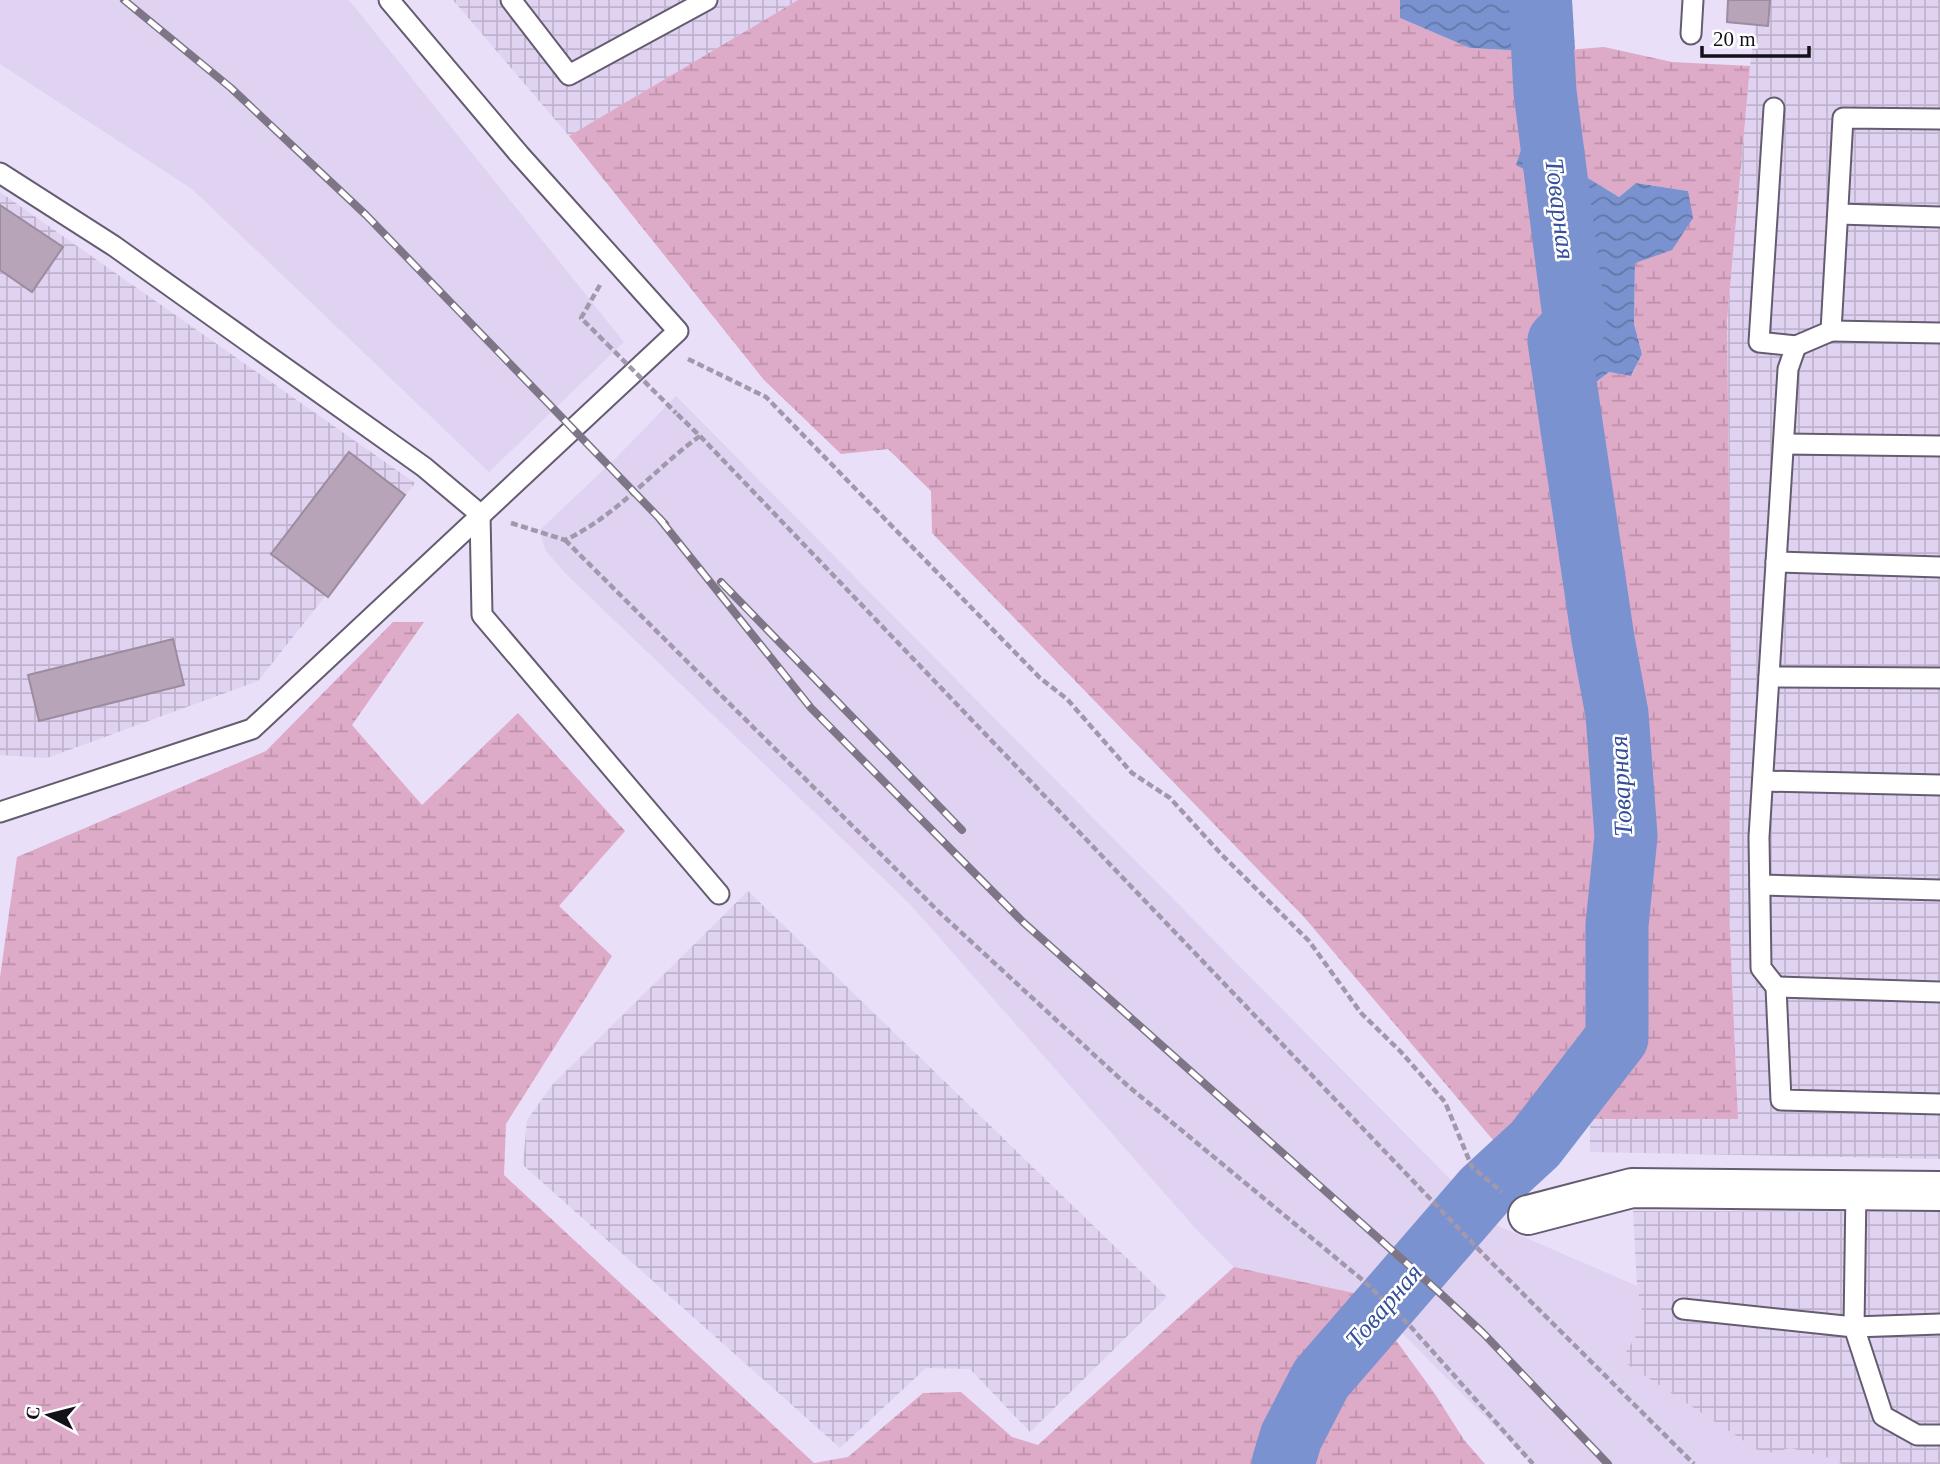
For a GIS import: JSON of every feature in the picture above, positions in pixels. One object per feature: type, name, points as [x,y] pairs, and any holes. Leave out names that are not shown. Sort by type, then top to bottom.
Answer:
[{"type":"street","points":[[1518,1206],[1632,1188],[1940,1191]]},
{"type":"lane","points":[[0,812],[252,729],[678,331],[519,153],[389,0]]},
{"type":"lane","points":[[511,0],[569,75],[707,0]]},
{"type":"lane","points":[[1691,34],[1693,0]]},
{"type":"lane","points":[[1774,108],[1759,342],[1796,346],[1831,331],[1940,333]]},
{"type":"lane","points":[[1831,331],[1843,118],[1940,119]]},
{"type":"lane","points":[[0,173],[125,254],[424,467],[480,514],[482,615],[719,894]]},
{"type":"lane","points":[[1838,214],[1940,217]]},
{"type":"lane","points":[[1796,346],[1788,369],[1759,836],[1761,968],[1776,987],[1781,1100],[1940,1104]]},
{"type":"lane","points":[[1784,444],[1940,446]]},
{"type":"lane","points":[[1776,562],[1940,567]]},
{"type":"lane","points":[[1769,677],[1940,678]]},
{"type":"lane","points":[[1763,781],[1940,785]]},
{"type":"lane","points":[[1760,885],[1940,890]]},
{"type":"lane","points":[[1776,987],[1940,992]]},
{"type":"lane","points":[[1856,1190],[1854,1327],[1883,1416],[1917,1435],[1940,1434]]},
{"type":"lane","points":[[1683,1309],[1854,1327],[1940,1324]]},
{"type":"path","points":[[615,260],[581,318],[676,412],[1483,1254],[1693,1464]]},
{"type":"path","points":[[662,346],[766,397],[1040,678],[1067,699],[1132,773],[1171,799],[1222,855],[1310,941],[1361,1013],[1401,1052],[1445,1102],[1472,1167],[1518,1206]]},
{"type":"path","points":[[565,540],[586,530],[699,436]]},
{"type":"path","points":[[480,514],[565,540],[949,921],[1128,1086],[1365,1282],[1410,1326],[1533,1464]]},
{"type":"shaded area","points":[[0,0],[349,0],[624,342],[489,472],[192,189],[0,64]]},
{"type":"shaded area","points":[[453,0],[798,0],[569,136]]},
{"type":"shaded area","points":[[1759,0],[1940,0],[1940,1159],[1590,1152],[1590,1119],[1738,1119],[1729,909],[1731,665],[1727,320],[1750,66]]},
{"type":"shaded area","points":[[0,192],[415,483],[258,681],[47,758],[0,755]]},
{"type":"shaded area","points":[[676,396],[1456,1185],[1363,1295],[1234,1267],[1196,1229],[909,903],[565,573],[545,550],[540,530]]},
{"type":"shaded area","points":[[748,891],[1167,1297],[1030,1432],[970,1369],[926,1368],[840,1448],[523,1165],[527,1120],[553,1084]]},
{"type":"shaded area","points":[[1633,1211],[1940,1212],[1940,1464],[1841,1464],[1836,1460],[1791,1448],[1764,1454],[1621,1360],[1644,1323],[1637,1286]]},
{"type":"shaded area","points":[[1494,1224],[1637,1286],[1644,1323],[1622,1360],[1764,1454],[1791,1448],[1836,1460],[1841,1464],[1532,1464],[1397,1328]]},
{"type":"green space","points":[[798,0],[1400,0],[1400,18],[1470,48],[1543,52],[1604,47],[1672,62],[1750,66],[1727,320],[1731,666],[1729,909],[1738,1119],[1590,1119],[1504,1153],[1304,917],[932,533],[931,491],[888,449],[841,454],[764,380],[569,136]],"holes":[[[1545,92],[1565,94],[1560,145],[1583,175],[1619,197],[1636,183],[1688,191],[1635,263],[1634,324],[1642,354],[1632,375],[1609,372],[1586,390],[1559,341],[1562,309],[1550,272],[1557,236],[1543,179]]]},
{"type":"green space","points":[[393,622],[424,622],[352,725],[422,805],[518,713],[625,831],[559,906],[612,956],[506,1124],[504,1175],[814,1463],[848,1457],[923,1393],[961,1392],[1012,1437],[1038,1445],[1234,1267],[1363,1295],[1435,1394],[1464,1440],[1485,1464],[0,1464],[0,977],[17,857],[266,751]]},
{"type":"water","points":[[1400,0],[1572,0],[1575,49],[1543,52],[1470,48],[1400,18]]},
{"type":"water","points":[[1545,92],[1565,93],[1560,145],[1583,175],[1619,197],[1636,183],[1688,191],[1693,218],[1672,250],[1635,263],[1634,324],[1642,354],[1631,376],[1609,372],[1586,390],[1559,341],[1562,309],[1550,272],[1557,236],[1543,179],[1516,165]]},
{"type":"building","points":[[1728,0],[1770,0],[1768,26],[1727,22]]},
{"type":"building","points":[[0,205],[63,247],[32,292],[0,270]]},
{"type":"building","points":[[349,452],[405,495],[328,597],[271,554]]},
{"type":"building","points":[[173,639],[184,685],[39,721],[28,675]]},
{"type":"waterway","name":"Товарная","points":[[1283,1464],[1291,1437],[1321,1379],[1484,1191],[1535,1144],[1617,1038],[1617,925],[1626,836],[1617,714],[1603,639],[1559,341],[1575,324],[1545,92],[1540,0]]},
{"type":"railway","points":[[124,0],[231,88],[366,215],[665,524]]},
{"type":"railway","points":[[659,518],[811,708],[1023,922],[1440,1293],[1483,1333],[1608,1464]]},
{"type":"railway","points":[[721,582],[962,830]]}]
